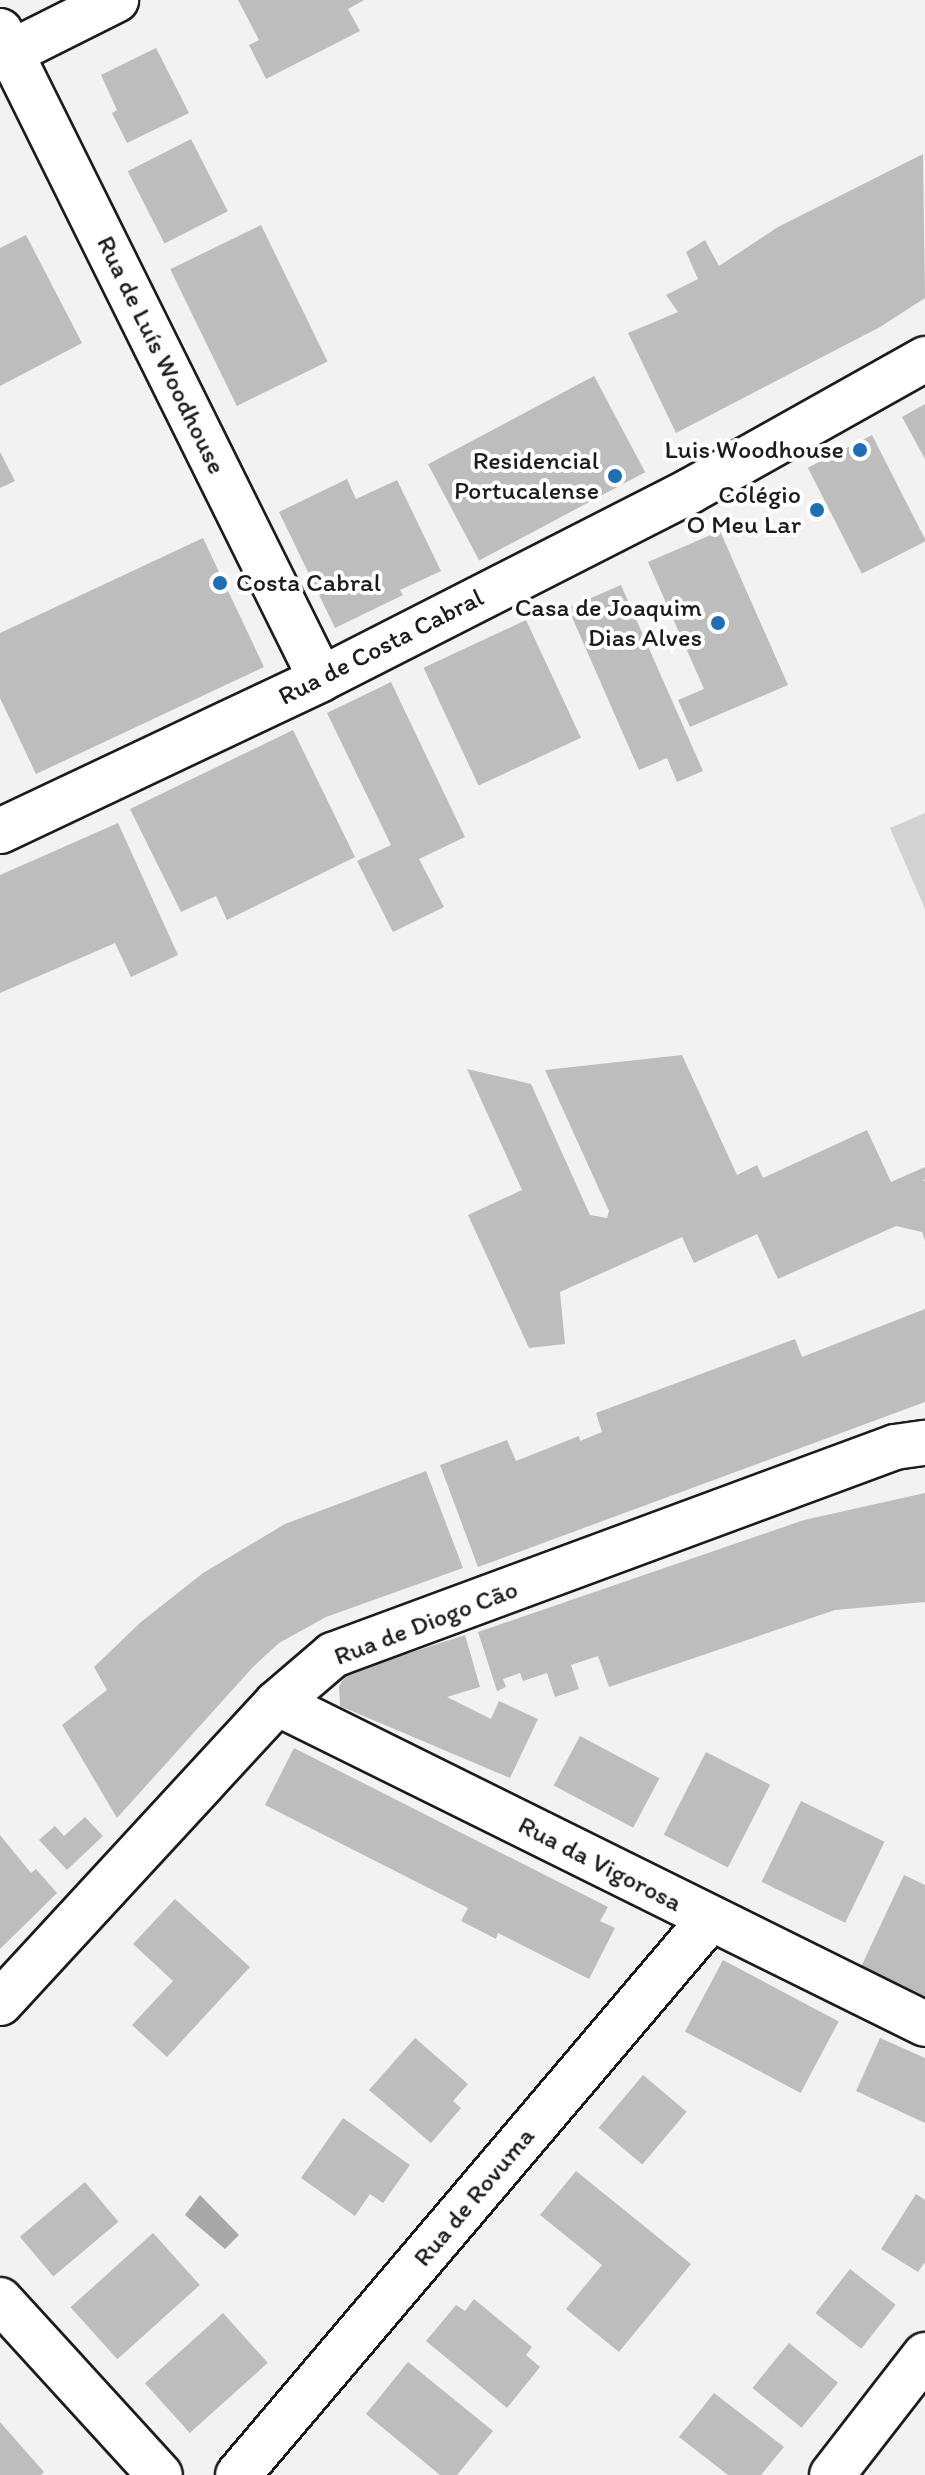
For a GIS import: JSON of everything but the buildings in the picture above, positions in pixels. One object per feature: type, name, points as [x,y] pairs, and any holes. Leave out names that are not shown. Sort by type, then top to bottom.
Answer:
[{"type":"street","points":[[4,47],[116,0]]},
{"type":"street","name":"Rua de Luís Woodhouse","points":[[4,47],[321,679]]},
{"type":"street","name":"Rua de Costa Cabral","points":[[0,831],[321,679],[690,491],[925,359]]},
{"type":"street","name":"Rua de Diogo Cão","points":[[0,2003],[277,1703],[333,1655],[895,1447],[925,1443]]},
{"type":"street","name":"Rua da Vigorosa","points":[[277,1703],[925,2024]]},
{"type":"street","name":"Rua de Rovuma","points":[[238,2475],[710,1919]]},
{"type":"street","points":[[0,2300],[160,2475]]},
{"type":"street","points":[[832,2475],[925,2355]]},
{"type":"shaded area","points":[[925,813],[925,909],[890,828]]},
{"type":"shaded area","points":[[200,2195],[239,2235],[225,2249],[185,2215]]},
{"type":"place","name":"Luis Woodhouse","points":[[860,450]]},
{"type":"place","name":"Residencial Portucalense","points":[[615,476]]},
{"type":"place","name":"Colégio O Meu Lar","points":[[817,510]]},
{"type":"place","name":"Costa Cabral","points":[[220,583]]},
{"type":"place","name":"Casa de Joaquim Dias Alves","points":[[718,623]]}]
